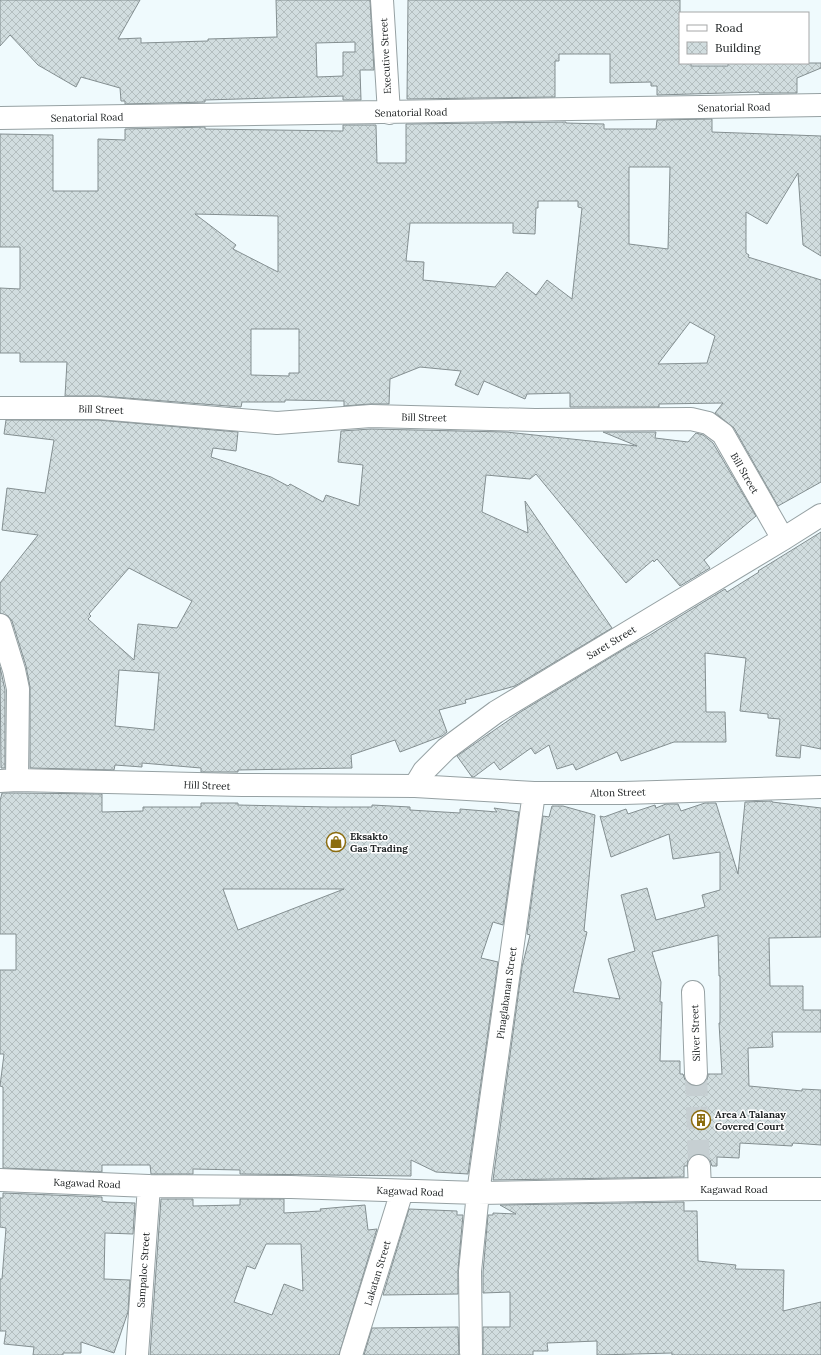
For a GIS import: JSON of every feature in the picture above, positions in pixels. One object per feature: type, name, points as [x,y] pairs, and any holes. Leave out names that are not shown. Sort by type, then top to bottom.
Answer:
[{"type":"street","name":"Executive Street","points":[[382,0],[389,113]]},
{"type":"street","name":"Senatorial Road","points":[[0,118],[821,105]]},
{"type":"street","name":"Bill Street","points":[[0,408],[99,408],[277,423],[372,416],[535,420],[690,419],[708,423],[723,434],[784,540]]},
{"type":"street","name":"Saret Street","points":[[415,786],[424,771],[446,749],[496,712],[784,540],[821,515]]},
{"type":"street","points":[[0,625],[14,670],[18,689],[8,781]]},
{"type":"street","name":"Hill Street","points":[[8,781],[242,786],[415,786]]},
{"type":"street","name":"Alton Street","points":[[415,786],[534,793],[821,787]]},
{"type":"street","name":"Pinaglabanan Street","points":[[471,1352],[470,1271],[478,1193],[534,793]]},
{"type":"street","name":"Silver Street","points":[[693,992],[696,1074]]},
{"type":"street","points":[[699,1166],[700,1189]]},
{"type":"street","name":"Kagawad Road","points":[[0,1180],[149,1186],[478,1193],[700,1189],[821,1189]]},
{"type":"street","name":"Sampaloc Street","points":[[137,1355],[149,1186]]},
{"type":"street","name":"Lakatan Street","points":[[351,1355],[402,1191]]},
{"type":"building","points":[[0,0],[140,0],[118,39],[141,38],[141,43],[277,37],[276,0],[370,0],[374,70],[360,70],[361,100],[343,100],[343,96],[125,104],[125,101],[121,101],[120,88],[81,77],[76,87],[38,65],[10,35],[0,46]],"holes":[[[355,42],[355,52],[343,52],[343,76],[317,77],[316,43]]]},
{"type":"building","points":[[408,0],[680,0],[679,64],[691,64],[691,66],[728,66],[728,64],[821,63],[821,68],[797,78],[797,93],[759,92],[657,95],[657,86],[651,86],[651,82],[610,83],[610,54],[559,54],[559,61],[555,61],[555,97],[407,99]]},
{"type":"building","points":[[712,119],[712,132],[821,136],[821,256],[803,245],[798,173],[767,224],[746,212],[746,253],[749,255],[748,257],[821,280],[821,482],[778,506],[734,428],[715,413],[723,403],[659,404],[659,407],[570,407],[570,393],[527,394],[525,399],[484,381],[478,395],[455,385],[461,371],[420,367],[390,379],[389,404],[344,406],[344,401],[285,400],[285,402],[242,402],[241,407],[100,396],[65,396],[67,362],[20,362],[20,353],[0,353],[0,288],[20,289],[20,247],[0,247],[0,134],[53,135],[53,191],[98,191],[98,139],[125,140],[125,129],[205,127],[205,129],[343,131],[343,125],[376,125],[377,163],[406,163],[406,124],[566,122],[604,124],[604,129],[656,129],[657,120]],"holes":[[[629,167],[670,167],[668,249],[629,244]],[[538,201],[578,201],[578,207],[582,208],[572,299],[547,280],[536,295],[507,272],[495,287],[423,280],[424,262],[406,261],[410,223],[513,223],[513,233],[535,234],[536,208],[538,208]],[[195,214],[278,216],[278,272],[233,249],[236,245]],[[690,322],[715,336],[707,363],[658,364]],[[251,329],[299,329],[299,373],[289,373],[289,376],[251,375]]]},
{"type":"building","points":[[6,420],[98,420],[238,432],[236,451],[213,448],[211,457],[271,477],[288,486],[290,484],[323,502],[326,495],[359,506],[363,465],[338,462],[341,431],[371,429],[506,432],[637,446],[603,432],[656,432],[655,438],[688,442],[696,433],[703,435],[713,443],[756,516],[704,560],[710,568],[680,586],[657,559],[654,562],[653,560],[626,583],[536,474],[530,479],[486,475],[482,512],[528,533],[525,501],[612,628],[515,686],[465,700],[466,703],[439,710],[447,732],[442,736],[400,752],[395,740],[351,755],[352,768],[201,772],[201,768],[142,763],[142,767],[115,765],[114,770],[30,768],[30,687],[26,666],[12,621],[8,616],[0,613],[0,583],[38,535],[2,530],[7,488],[45,493],[54,440],[4,434]],"holes":[[[129,568],[192,601],[177,628],[138,624],[134,660],[88,619],[91,616],[89,614]],[[119,670],[159,673],[154,730],[115,726]]]},
{"type":"building","points":[[821,532],[821,749],[801,745],[800,758],[776,756],[780,719],[768,718],[768,714],[740,711],[746,658],[705,653],[706,712],[725,712],[726,742],[674,742],[621,761],[617,752],[576,770],[573,764],[557,769],[549,745],[535,754],[531,748],[500,770],[494,762],[474,777],[472,777],[457,756],[522,711],[725,589],[727,592]]},
{"type":"building","points":[[0,667],[5,690],[5,768],[1,768]]},
{"type":"building","points":[[2,793],[102,794],[102,812],[143,811],[143,807],[201,807],[201,803],[238,803],[238,805],[328,807],[372,807],[372,805],[410,807],[410,810],[460,813],[460,809],[497,812],[494,808],[519,812],[503,925],[493,922],[481,958],[498,962],[468,1174],[436,1172],[411,1160],[411,1176],[240,1174],[240,1170],[193,1169],[193,1174],[151,1174],[150,1165],[102,1165],[102,1172],[3,1168],[3,1087],[0,1086],[4,1054],[0,1054],[0,970],[16,970],[16,934],[0,934],[0,801]],"holes":[[[223,889],[344,889],[238,930]]]},
{"type":"building","points":[[772,801],[821,808],[821,937],[769,938],[770,986],[803,986],[803,1010],[821,1010],[821,1032],[772,1032],[773,1047],[748,1048],[749,1086],[802,1091],[802,1089],[821,1090],[821,1145],[793,1143],[792,1146],[740,1143],[739,1158],[717,1157],[717,1166],[712,1166],[710,1160],[704,1155],[693,1155],[688,1160],[687,1166],[684,1166],[684,1177],[493,1180],[522,967],[530,935],[527,934],[543,816],[549,817],[552,806],[563,806],[595,815],[584,931],[587,932],[573,992],[620,999],[608,959],[635,951],[621,895],[647,888],[656,920],[705,907],[702,895],[720,890],[720,852],[673,859],[669,834],[611,857],[600,816],[604,817],[626,809],[628,814],[655,805],[656,808],[666,804],[678,804],[681,811],[705,803],[716,803],[738,874],[745,802]],"holes":[[[718,935],[719,1023],[722,1074],[708,1074],[707,1080],[703,1084],[696,1086],[690,1085],[685,1080],[683,1074],[680,1074],[680,1061],[660,1061],[662,1002],[660,1002],[661,982],[652,952]]]},
{"type":"building","points":[[3,1193],[102,1197],[102,1201],[107,1202],[135,1203],[133,1234],[105,1233],[104,1279],[130,1280],[128,1312],[114,1353],[81,1342],[81,1353],[63,1353],[63,1355],[33,1355],[34,1347],[4,1344],[6,1331],[0,1331],[0,1279],[2,1279],[6,1228],[0,1227],[0,1198],[3,1198]]},
{"type":"building","points":[[161,1199],[193,1199],[193,1206],[240,1205],[240,1199],[284,1199],[284,1213],[321,1211],[320,1209],[365,1205],[368,1230],[377,1229],[339,1355],[150,1355]],"holes":[[[266,1244],[301,1244],[303,1291],[284,1284],[272,1315],[234,1302],[247,1266],[255,1269]]]},
{"type":"building","points":[[684,1202],[684,1211],[697,1211],[698,1261],[736,1265],[735,1269],[784,1270],[783,1311],[821,1302],[821,1355],[672,1355],[672,1353],[597,1355],[597,1341],[547,1343],[548,1351],[533,1351],[533,1355],[483,1355],[483,1327],[510,1327],[510,1292],[483,1293],[483,1272],[488,1215],[493,1215],[493,1213],[516,1214],[500,1205]]},
{"type":"building","points":[[409,1209],[457,1211],[457,1215],[463,1215],[458,1270],[458,1294],[383,1295]]},
{"type":"building","points":[[458,1327],[459,1355],[364,1355],[372,1328]]},
{"type":"tunnel","points":[[696,1074],[699,1166]]},
{"type":"place","name":"Eksakto Gas Trading","points":[[336,842]]},
{"type":"place","name":"Area A Talanay Covered Court","points":[[701,1120]]}]
